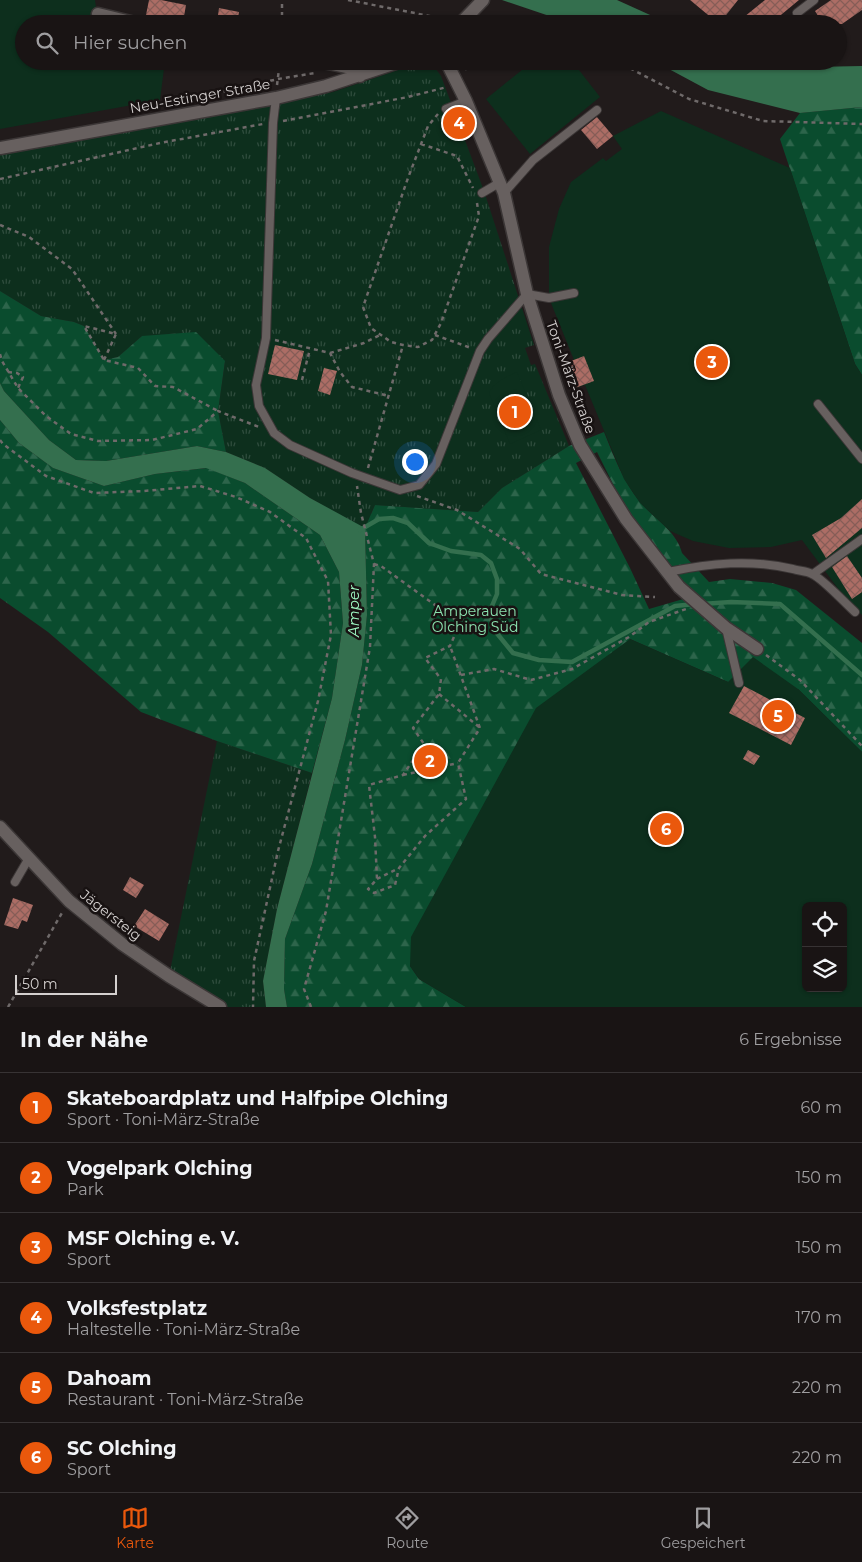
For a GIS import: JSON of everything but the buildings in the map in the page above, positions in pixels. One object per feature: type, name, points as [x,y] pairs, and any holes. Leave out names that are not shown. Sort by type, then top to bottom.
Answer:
[{"type":"street","points":[[469,15],[483,0]]},
{"type":"street","points":[[98,14],[102,15]]},
{"type":"street","points":[[354,70],[360,76]]},
{"type":"street","name":"Neu-Estinger Straße","points":[[0,148],[276,98],[326,86],[377,70]]},
{"type":"street","name":"Toni-März-Straße","points":[[451,70],[466,101],[502,188],[526,294],[559,395],[580,445],[626,518],[679,587],[726,628],[757,649]]},
{"type":"street","name":"Jägersteig","points":[[0,827],[69,901],[122,944],[169,976],[220,1007]]},
{"type":"lane","points":[[797,13],[814,0]]},
{"type":"lane","points":[[276,98],[273,122],[266,338],[256,385],[259,406],[274,433],[290,445],[352,473],[400,490],[419,485],[436,464],[479,353],[488,339],[526,294],[549,298],[574,293]]},
{"type":"lane","points":[[446,109],[466,101]]},
{"type":"lane","points":[[478,195],[502,188],[533,160],[597,110]]},
{"type":"lane","points":[[818,404],[862,459]]},
{"type":"lane","points":[[813,574],[862,539]]},
{"type":"lane","points":[[668,572],[707,564],[759,563],[813,574],[855,612]]},
{"type":"lane","points":[[726,628],[739,683]]},
{"type":"lane","points":[[15,882],[29,858]]},
{"type":"path","points":[[282,0],[282,15]]},
{"type":"path","points":[[348,0],[422,15]]},
{"type":"path","points":[[276,98],[279,70]]},
{"type":"path","points":[[192,99],[306,70]]},
{"type":"path","points":[[633,70],[689,99],[763,121],[862,124]]},
{"type":"path","points":[[0,179],[160,143],[408,97],[458,84]]},
{"type":"path","points":[[421,144],[457,156],[478,195],[479,216],[441,323],[432,340],[418,347],[391,342],[371,328],[363,306],[421,144],[428,126],[437,114],[446,109]]},
{"type":"path","points":[[0,225],[30,237],[72,268],[116,334]]},
{"type":"path","points":[[116,334],[84,326],[104,360],[138,368],[155,386],[173,387],[218,411],[274,433]]},
{"type":"path","points":[[104,360],[116,334]]},
{"type":"path","points":[[435,334],[460,343],[479,353]]},
{"type":"path","points":[[266,338],[330,353],[364,343],[381,335]]},
{"type":"path","points":[[365,478],[403,345]]},
{"type":"path","points":[[302,380],[310,349]]},
{"type":"path","points":[[330,353],[340,372],[352,386],[389,396]]},
{"type":"path","points":[[0,354],[2,361],[18,388],[46,416],[71,434],[98,442],[152,440],[198,429],[218,411]]},
{"type":"path","points":[[8,372],[17,373],[23,377],[18,388]]},
{"type":"path","points":[[0,440],[46,476],[94,493],[200,486],[236,497],[270,512],[306,538],[328,581],[331,635],[318,701],[278,851],[254,961],[253,1007]]},
{"type":"path","points":[[312,1007],[304,989],[326,911],[370,647],[374,564],[361,513],[359,490],[352,473]]},
{"type":"path","points":[[400,490],[457,510],[520,549],[540,574],[622,595],[655,597]]},
{"type":"path","points":[[374,564],[381,566],[460,623],[450,646],[425,658],[441,679],[439,694],[413,728],[424,744],[403,775]]},
{"type":"path","points":[[461,676],[494,669],[531,680],[572,669],[628,637],[649,622],[695,599]]},
{"type":"path","points":[[450,646],[480,728]]},
{"type":"path","points":[[757,649],[800,680],[862,746]]},
{"type":"path","points":[[439,694],[480,728]]},
{"type":"path","points":[[377,879],[375,837],[369,785],[458,762],[480,728]]},
{"type":"path","points":[[399,868],[395,885],[374,893],[368,889],[377,879],[399,868],[425,836],[466,799],[458,762]]},
{"type":"path","points":[[8,1007],[69,901]]},
{"type":"green space","points":[[0,0],[95,0],[97,15],[15,15],[15,70],[164,70],[160,100],[0,129]]},
{"type":"green space","points":[[398,70],[437,70],[441,76],[484,191],[534,345],[525,348],[531,365],[535,364],[569,446],[502,488],[478,512],[375,505],[371,513],[372,533],[310,498],[265,468],[226,452],[218,411],[225,362],[142,336],[118,357],[104,360],[84,326],[74,322],[41,316],[0,291],[0,153],[254,108],[333,92]]},
{"type":"green space","points":[[522,70],[579,70],[600,97],[530,154],[486,99]]},
{"type":"green space","points":[[862,107],[862,375],[855,364],[780,139],[800,113]]},
{"type":"green space","points":[[661,111],[790,168],[855,364],[862,375],[862,615],[848,602],[802,540],[771,547],[729,548],[693,541],[670,531],[640,503],[624,479],[585,385],[575,388],[566,363],[574,360],[549,298],[549,247],[559,209],[571,182],[603,158],[606,161],[622,149],[613,136]]},
{"type":"green space","points":[[0,291],[41,316],[74,322],[84,326],[104,360],[118,357],[142,336],[196,332],[225,361],[218,411],[226,452],[197,446],[106,461],[76,460],[49,440],[4,391],[0,383]]},
{"type":"green space","points":[[517,372],[541,430],[510,444],[489,393],[497,383]]},
{"type":"green space","points":[[0,420],[19,443],[53,468],[104,486],[155,474],[207,468],[245,483],[320,535],[339,572],[343,623],[332,698],[312,773],[217,741],[141,712],[48,632],[0,598]]},
{"type":"green space","name":"Amperauen Olching Süd","points":[[604,432],[619,468],[634,494],[670,531],[682,553],[709,582],[730,579],[772,583],[796,590],[862,643],[862,752],[798,689],[728,682],[630,639],[410,966],[419,979],[466,1007],[287,1007],[284,989],[285,939],[312,864],[345,740],[362,665],[367,615],[365,528],[375,505],[478,512],[502,488],[569,446]],"holes":[[[597,452],[627,512],[670,569],[697,595],[649,609],[576,463]]]},
{"type":"green space","points":[[630,639],[728,682],[753,657],[798,689],[862,752],[862,1007],[466,1007],[419,979],[410,966],[411,937],[536,708]]},
{"type":"green space","points":[[217,741],[312,773],[277,909],[263,981],[266,1007],[220,1007],[169,976]]},
{"type":"water","points":[[502,0],[617,0],[650,15],[546,15]]},
{"type":"water","points":[[847,66],[862,66],[862,107],[800,113],[708,90],[671,70],[847,70]]},
{"type":"water","name":"Amper","points":[[0,383],[4,391],[49,440],[76,460],[106,461],[197,446],[226,452],[265,468],[310,498],[365,528],[367,615],[362,665],[345,740],[312,864],[285,939],[284,989],[287,1007],[266,1007],[263,981],[277,909],[332,698],[343,623],[339,572],[320,535],[245,483],[206,468],[155,474],[104,486],[53,468],[19,443],[0,420]]},
{"type":"waterway","points":[[360,530],[379,519],[393,518],[408,523],[429,543],[451,551],[481,555],[491,563],[497,579],[497,594],[489,613],[495,631],[513,653],[539,660],[572,662],[675,606],[695,604]]},
{"type":"waterway","points":[[702,604],[731,602],[780,604],[862,675]]},
{"type":"place","name":"Volksfestplatz","points":[[459,123]]},
{"type":"place","name":"MSF Olching e. V.","points":[[712,362]]},
{"type":"place","name":"Skateboardplatz und Halfpipe Olching","points":[[515,412]]},
{"type":"place","name":"Dahoam","points":[[778,716]]},
{"type":"place","name":"Vogelpark Olching","points":[[430,761]]},
{"type":"place","name":"SC Olching","points":[[666,829]]}]
